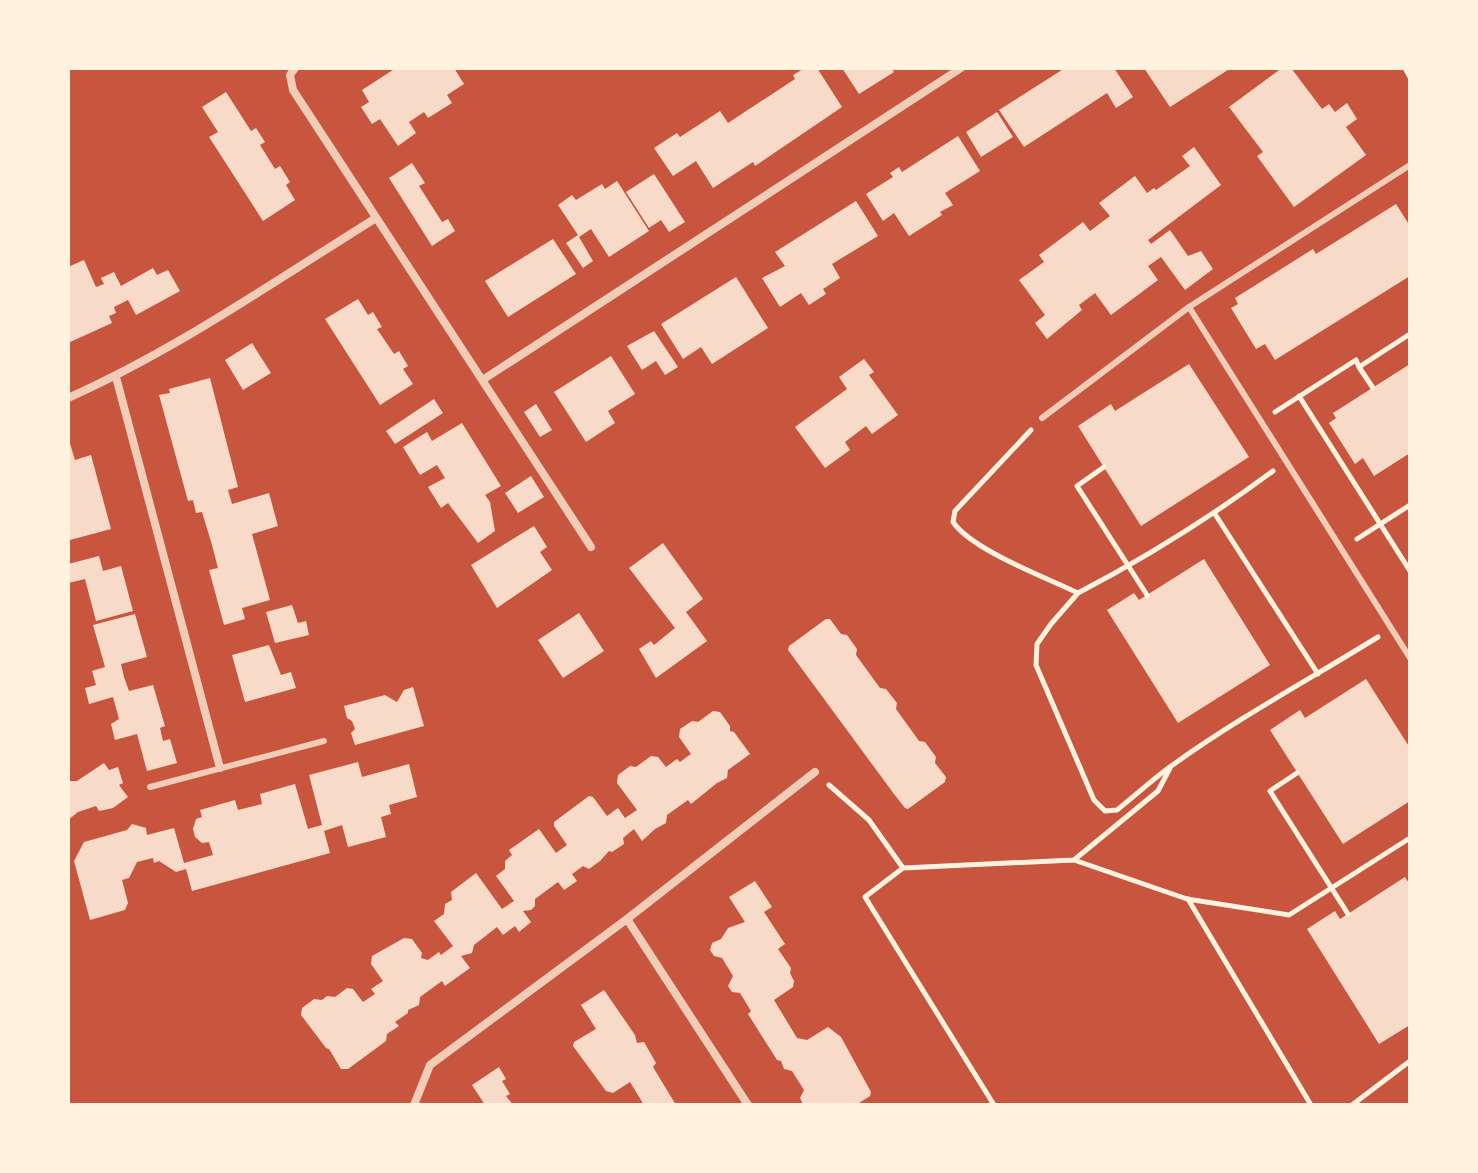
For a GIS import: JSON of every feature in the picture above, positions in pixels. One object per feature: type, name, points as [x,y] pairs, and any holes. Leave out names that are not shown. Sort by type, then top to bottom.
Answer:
[{"type":"street","points":[[484,379],[961,68]]},
{"type":"street","points":[[292,71],[293,90],[591,547]]},
{"type":"street","points":[[68,398],[116,377],[376,218]]},
{"type":"street","points":[[116,377],[220,768]]},
{"type":"street","points":[[414,1105],[430,1065],[627,919],[815,772]]},
{"type":"street","points":[[627,919],[748,1105]]},
{"type":"lane","points":[[1042,418],[1189,307],[1410,165]]},
{"type":"lane","points":[[1189,307],[1410,658]]},
{"type":"lane","points":[[150,787],[324,741]]},
{"type":"path","points":[[1405,68],[1410,77]]},
{"type":"path","points":[[1359,367],[1410,334]]},
{"type":"path","points":[[1262,420],[1356,360],[1373,388]]},
{"type":"path","points":[[1299,396],[1410,571]]},
{"type":"path","points":[[1042,418],[955,511],[953,522],[961,534],[980,545],[1078,593]]},
{"type":"path","points":[[1287,461],[1215,514],[1130,566],[1078,593],[1037,644],[1036,665],[1094,800],[1105,811],[1117,810],[1171,766],[1297,684],[1392,628]]},
{"type":"path","points":[[1104,467],[1077,486],[1147,595]]},
{"type":"path","points":[[1342,548],[1410,505]]},
{"type":"path","points":[[1215,514],[1318,674]]},
{"type":"path","points":[[1074,860],[1158,791],[1171,766]]},
{"type":"path","points":[[815,772],[869,820],[903,868]]},
{"type":"path","points":[[1297,773],[1270,791],[1348,914]]},
{"type":"path","points":[[994,1105],[865,897],[903,868],[1074,860],[1187,899],[1289,915],[1410,838]]},
{"type":"path","points":[[1187,899],[1311,1105]]},
{"type":"path","points":[[1352,1105],[1410,1061]]},
{"type":"building","points":[[396,68],[454,68],[464,84],[447,95],[452,103],[428,118],[424,112],[409,122],[416,133],[398,146],[380,119],[372,124],[361,107],[369,102],[362,90]]},
{"type":"building","points":[[805,68],[817,68],[842,107],[755,166],[753,162],[713,188],[696,161],[673,176],[654,148],[677,133],[680,137],[720,111],[728,123],[795,79],[793,75]]},
{"type":"building","points":[[842,68],[891,68],[894,72],[859,94]]},
{"type":"building","points":[[1065,68],[1114,68],[1133,97],[1116,108],[1107,93],[1024,147],[999,110]]},
{"type":"building","points":[[1144,68],[1231,68],[1170,107]]},
{"type":"building","points":[[1282,68],[1291,68],[1322,109],[1329,104],[1335,112],[1347,103],[1357,119],[1346,127],[1366,155],[1294,207],[1257,156],[1263,152],[1229,107]]},
{"type":"building","points":[[226,92],[251,131],[256,128],[265,142],[260,145],[275,169],[280,166],[290,182],[286,185],[295,200],[263,221],[209,137],[218,132],[202,107]]},
{"type":"building","points":[[997,112],[1013,137],[981,157],[966,132]]},
{"type":"building","points":[[958,136],[980,171],[945,193],[953,205],[909,236],[894,213],[883,221],[866,194],[893,177],[890,173],[899,167],[902,172]]},
{"type":"building","points":[[1194,147],[1221,185],[1148,240],[1151,244],[1170,230],[1188,256],[1201,251],[1213,269],[1185,290],[1161,257],[1148,266],[1158,280],[1111,315],[1095,293],[1079,305],[1082,310],[1047,339],[1035,323],[1045,315],[1019,280],[1044,262],[1039,255],[1083,222],[1090,231],[1110,216],[1099,203],[1135,176],[1147,193],[1154,188],[1156,190],[1190,166],[1182,156]]},
{"type":"building","points":[[412,163],[425,183],[419,186],[442,222],[448,219],[455,231],[432,246],[389,178]]},
{"type":"building","points":[[654,174],[685,222],[669,232],[661,220],[649,228],[626,192]]},
{"type":"building","points":[[617,181],[649,231],[609,257],[591,229],[579,237],[593,261],[583,268],[566,243],[578,235],[558,205],[572,195],[576,200],[602,184],[605,189]]},
{"type":"building","points":[[856,201],[878,236],[832,264],[840,278],[823,289],[826,294],[809,305],[801,293],[780,307],[762,278],[785,266],[775,252]]},
{"type":"building","points":[[1396,204],[1410,226],[1410,276],[1275,360],[1265,344],[1256,349],[1231,308],[1238,304],[1235,298],[1313,249],[1316,254]]},
{"type":"building","points":[[553,239],[576,274],[508,317],[485,281]]},
{"type":"building","points":[[84,260],[96,287],[104,284],[101,278],[114,272],[121,286],[153,268],[157,275],[168,270],[180,291],[136,315],[128,300],[114,307],[116,313],[109,316],[112,323],[68,343],[68,267]]},
{"type":"building","points":[[736,277],[768,328],[712,364],[701,347],[683,359],[661,324]]},
{"type":"building","points":[[358,299],[368,315],[373,312],[382,327],[377,329],[394,354],[399,351],[408,366],[403,369],[413,384],[380,405],[325,319]]},
{"type":"building","points":[[654,331],[678,367],[665,375],[656,361],[642,370],[627,346]]},
{"type":"building","points":[[252,343],[271,373],[243,390],[225,360]]},
{"type":"building","points":[[611,356],[635,394],[608,411],[615,423],[586,442],[554,392]]},
{"type":"building","points":[[864,359],[874,372],[869,375],[898,415],[872,434],[866,426],[845,442],[850,450],[825,468],[795,427],[847,389],[839,377]]},
{"type":"building","points":[[1189,364],[1249,457],[1141,526],[1078,426],[1111,404],[1115,411]]},
{"type":"building","points":[[1410,364],[1410,453],[1374,476],[1363,458],[1355,464],[1329,423],[1336,418],[1333,413]]},
{"type":"building","points":[[210,378],[238,487],[228,490],[232,504],[269,493],[278,526],[252,534],[270,600],[242,608],[245,619],[224,625],[209,570],[218,568],[212,545],[202,512],[196,513],[193,500],[188,501],[159,395],[170,393],[169,389]]},
{"type":"building","points":[[434,399],[443,413],[395,444],[386,431]]},
{"type":"building","points":[[536,404],[552,430],[540,437],[524,412]]},
{"type":"building","points":[[462,423],[501,486],[485,495],[490,502],[495,531],[478,543],[448,503],[441,508],[428,487],[445,478],[437,465],[420,475],[403,447],[427,432],[432,441]]},
{"type":"building","points":[[68,437],[75,460],[91,455],[111,529],[70,540],[68,532]]},
{"type":"building","points":[[531,476],[544,497],[518,513],[505,493]]},
{"type":"building","points":[[534,526],[547,547],[540,552],[552,570],[497,608],[471,565]]},
{"type":"building","points":[[663,543],[703,599],[686,612],[707,641],[656,678],[639,649],[651,641],[654,645],[675,628],[629,568]]},
{"type":"building","points":[[99,556],[103,571],[121,566],[133,611],[96,621],[85,579],[68,583],[68,564]]},
{"type":"building","points":[[1204,559],[1270,665],[1178,723],[1107,610],[1134,593],[1139,600]]},
{"type":"building","points":[[292,605],[298,623],[306,621],[309,635],[275,643],[266,612]]},
{"type":"building","points":[[579,613],[604,651],[563,678],[538,640]]},
{"type":"building","points":[[135,614],[147,657],[121,664],[124,677],[129,691],[153,685],[165,726],[160,728],[163,741],[170,739],[177,763],[147,771],[137,734],[115,740],[111,724],[119,719],[113,697],[89,704],[85,688],[96,685],[92,671],[105,667],[93,625]]},
{"type":"building","points":[[830,619],[841,634],[847,635],[857,649],[856,655],[880,688],[886,689],[897,703],[896,709],[919,741],[925,742],[946,777],[945,782],[908,809],[788,650],[789,646]]},
{"type":"building","points":[[269,645],[281,675],[291,672],[296,688],[245,702],[232,655]]},
{"type":"building","points":[[1366,679],[1410,748],[1410,801],[1343,844],[1270,730],[1300,710],[1305,718]]},
{"type":"building","points":[[413,687],[424,726],[355,745],[351,733],[355,729],[347,718],[344,706],[385,695],[397,702],[404,690]]},
{"type":"building","points":[[713,711],[720,712],[730,731],[750,754],[728,770],[727,778],[691,804],[688,800],[667,815],[666,823],[642,841],[634,829],[623,838],[624,844],[609,851],[589,869],[583,866],[572,874],[577,881],[564,890],[558,882],[535,899],[531,910],[523,911],[531,922],[519,932],[515,926],[503,935],[497,927],[474,945],[472,953],[461,956],[470,968],[445,986],[442,981],[420,997],[419,1005],[395,1022],[399,1026],[387,1034],[386,1041],[348,1069],[341,1069],[301,1015],[302,1008],[314,999],[335,997],[347,988],[353,989],[363,1002],[375,994],[371,989],[383,981],[371,964],[372,956],[404,938],[412,939],[422,953],[421,958],[428,960],[439,952],[441,955],[453,946],[434,921],[444,914],[445,904],[452,900],[451,892],[476,873],[502,909],[514,901],[496,876],[505,869],[505,861],[512,855],[509,850],[539,829],[556,853],[567,845],[554,822],[589,796],[607,816],[618,808],[625,818],[637,810],[617,783],[618,775],[651,756],[658,757],[666,767],[677,759],[680,762],[691,754],[679,737],[680,729],[692,721],[698,722]]},
{"type":"building","points":[[358,762],[362,777],[409,764],[417,797],[389,805],[391,814],[381,817],[386,837],[348,847],[342,825],[324,831],[330,853],[192,891],[186,869],[176,872],[159,861],[154,863],[153,858],[137,862],[129,878],[122,880],[128,903],[125,910],[90,920],[74,861],[84,842],[127,830],[132,824],[146,828],[147,835],[174,828],[184,863],[213,855],[209,842],[202,843],[195,837],[193,829],[196,819],[202,817],[200,810],[235,800],[238,810],[262,804],[260,794],[295,784],[308,829],[322,825],[309,775]]},
{"type":"building","points":[[104,763],[109,770],[118,767],[123,783],[119,785],[128,797],[113,808],[99,811],[96,806],[78,812],[68,820],[68,781],[77,781]]},
{"type":"building","points":[[1405,877],[1410,885],[1410,1025],[1379,1044],[1307,929],[1335,911],[1340,919]]},
{"type":"building","points":[[755,881],[772,907],[764,912],[785,944],[778,949],[791,968],[794,981],[793,987],[774,1000],[797,1038],[807,1040],[828,1027],[841,1037],[871,1092],[856,1105],[803,1104],[800,1098],[804,1090],[792,1071],[784,1069],[781,1061],[777,1060],[748,1014],[751,1011],[740,993],[732,992],[728,986],[733,976],[722,958],[714,956],[710,950],[712,943],[721,939],[728,928],[745,922],[729,897]]},
{"type":"building","points":[[604,990],[635,1035],[637,1043],[644,1042],[656,1063],[653,1067],[676,1105],[644,1105],[630,1082],[613,1093],[606,1091],[573,1046],[574,1042],[596,1029],[581,1005]]},
{"type":"building","points":[[499,1067],[506,1079],[502,1081],[510,1094],[506,1096],[513,1105],[485,1105],[472,1085]]}]
